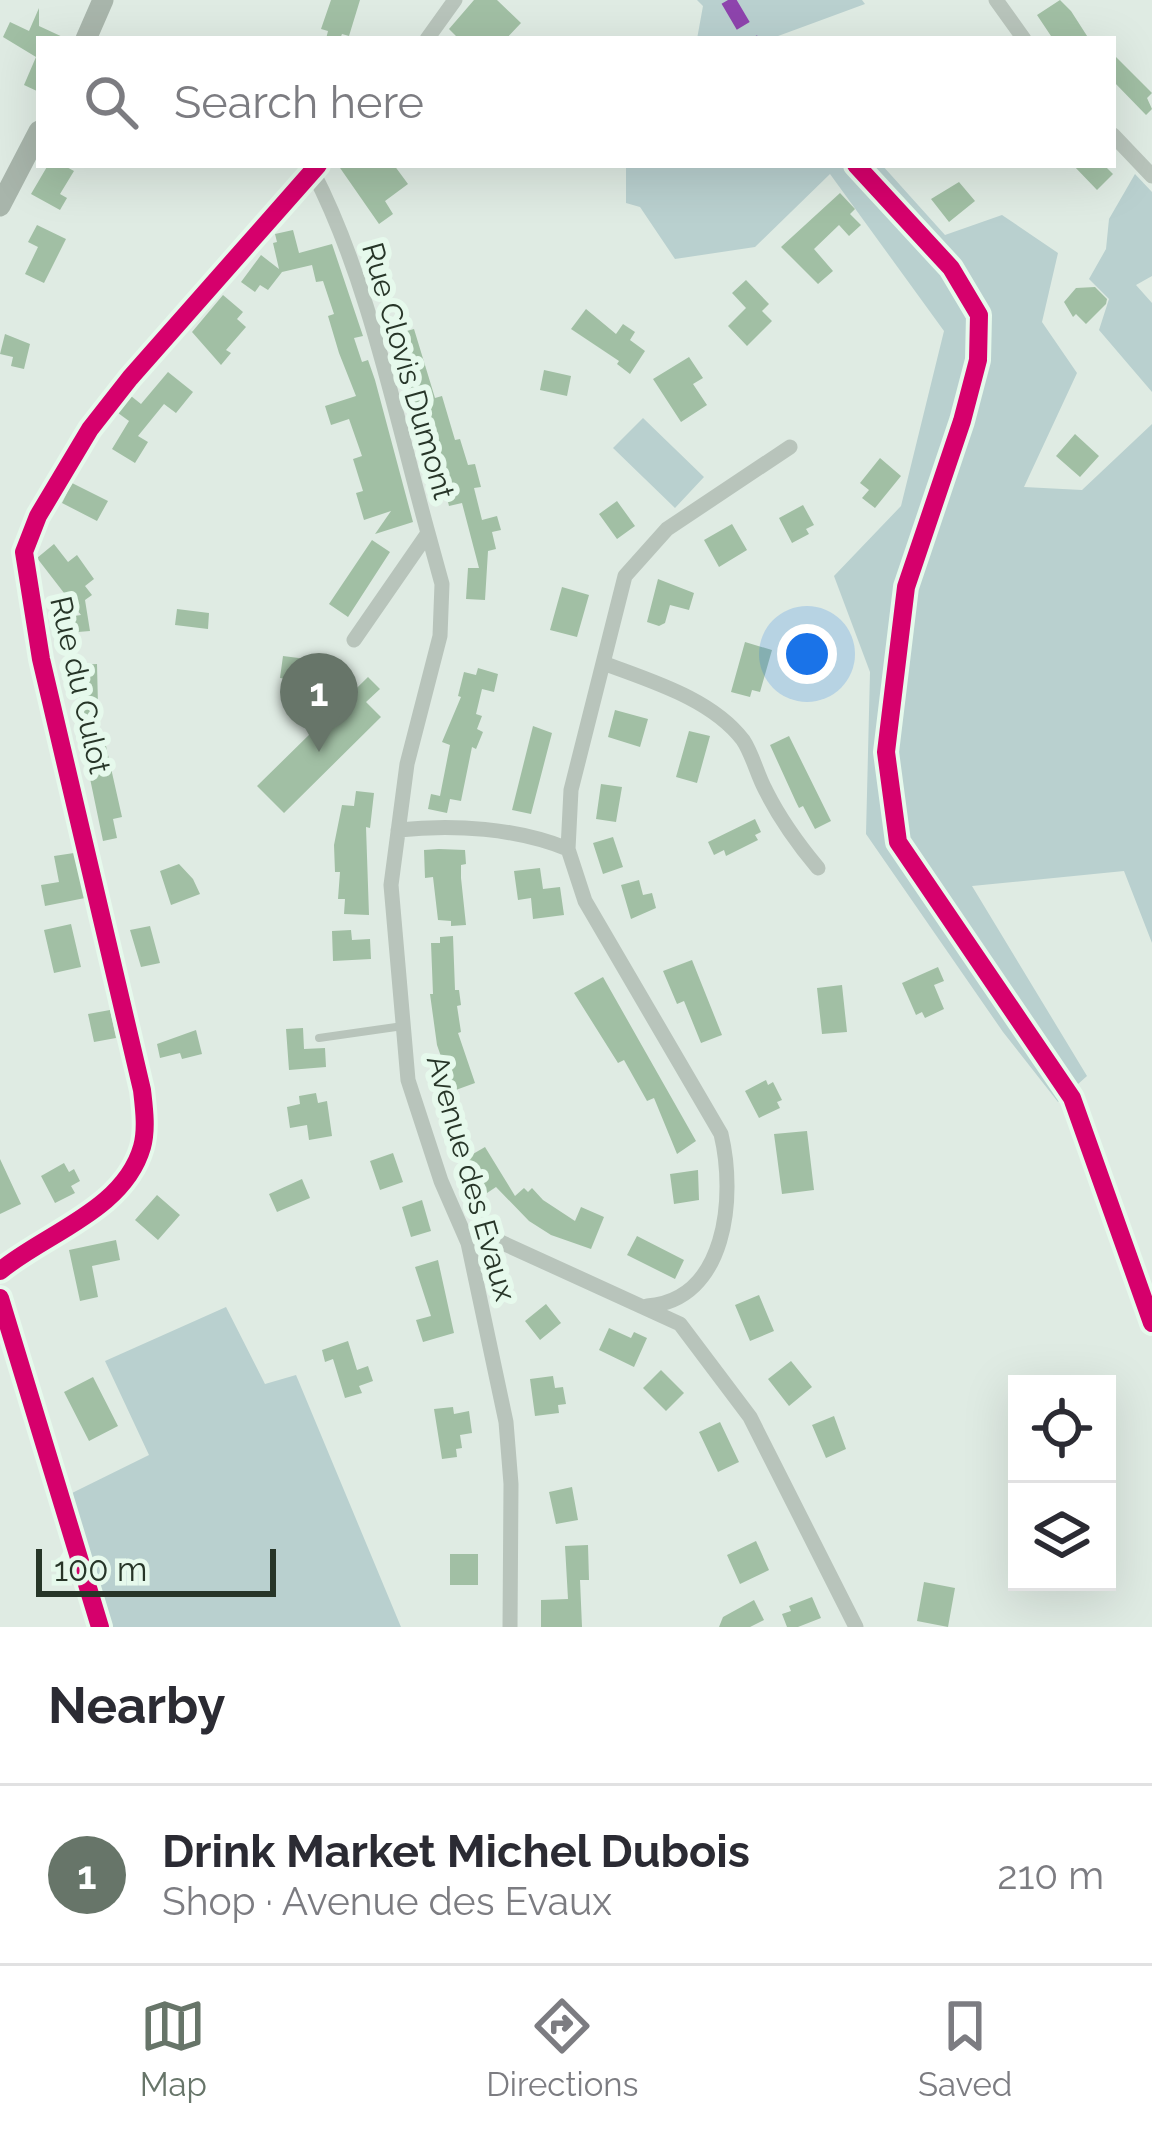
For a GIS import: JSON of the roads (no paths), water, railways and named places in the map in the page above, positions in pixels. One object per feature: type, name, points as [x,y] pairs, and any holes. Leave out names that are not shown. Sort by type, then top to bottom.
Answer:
[{"type":"street","points":[[87,36],[103,0]]},
{"type":"street","points":[[430,36],[455,0]]},
{"type":"street","points":[[996,0],[1022,36]]},
{"type":"street","points":[[0,206],[36,136]]},
{"type":"street","points":[[1116,138],[1152,176]]},
{"type":"street","name":"Rue Clovis Dumont","points":[[316,168],[382,364],[428,533],[354,640]]},
{"type":"street","name":"Rue du Culot","points":[[21,1253],[114,1194],[143,1144],[144,1118],[142,1090],[95,877],[41,659],[24,570],[29,533],[90,428],[316,168]]},
{"type":"street","points":[[647,1306],[672,1304],[699,1285],[712,1259],[730,1195],[729,1166],[721,1134],[585,901],[568,849],[571,790],[626,576],[667,529],[790,447]]},
{"type":"street","name":"Avenue des Evaux","points":[[428,533],[442,584],[440,636],[407,764],[391,885],[408,1080],[468,1243],[506,1422],[511,1484],[510,1627]]},
{"type":"street","points":[[606,664],[672,689],[743,741],[766,791],[818,868]]},
{"type":"street","points":[[398,830],[472,829],[545,840],[568,849]]},
{"type":"street","points":[[468,1243],[494,1239],[680,1324],[750,1417],[856,1627]]},
{"type":"street","points":[[0,1248],[21,1253]]},
{"type":"street","points":[[0,1260],[21,1253]]},
{"type":"street","points":[[0,1271],[21,1253]]},
{"type":"street","points":[[21,1253],[0,1298],[100,1627]]},
{"type":"lane","points":[[319,1038],[404,1027]]},
{"type":"place","name":"Drink Market Michel Dubois","points":[[319,752]]}]
